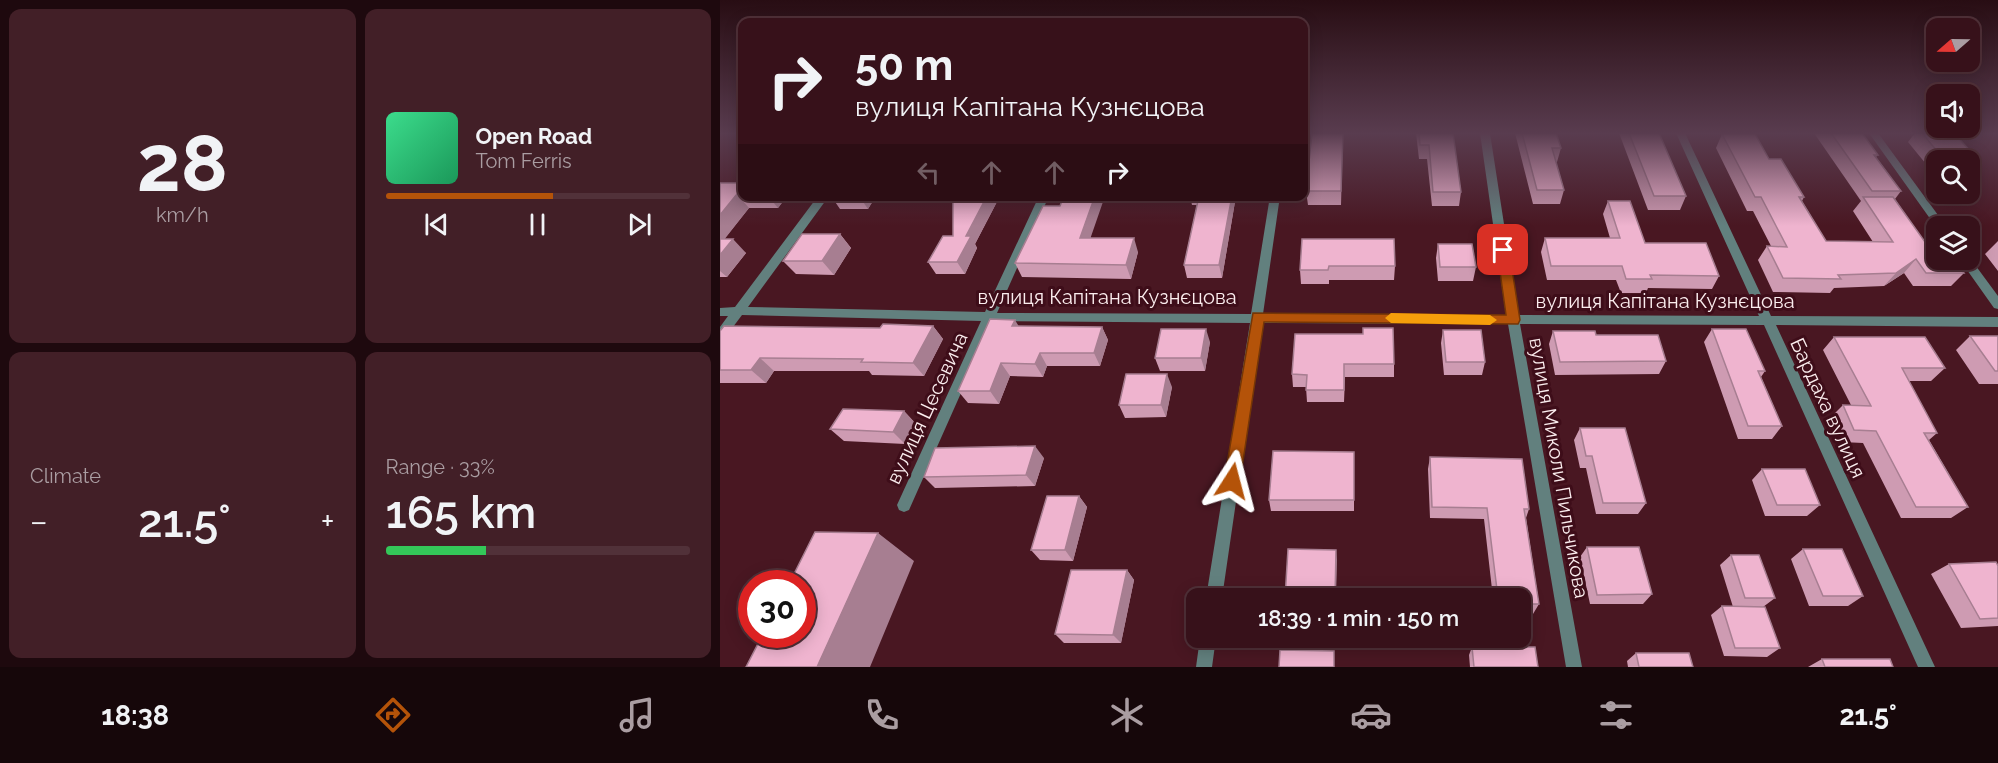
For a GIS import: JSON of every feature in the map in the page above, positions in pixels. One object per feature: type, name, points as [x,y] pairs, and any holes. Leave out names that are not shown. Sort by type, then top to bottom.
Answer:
[{"type":"street","name":"вулиця Миколи Пильчикова","points":[[1490,164],[1513,320],[1574,667]]},
{"type":"street","name":"Бардаха вулиця","points":[[1695,164],[1927,667]]},
{"type":"street","points":[[1896,164],[1934,216]]},
{"type":"street","points":[[720,336],[820,201]]},
{"type":"street","name":"вулиця Цесевича","points":[[904,505],[1042,201]]},
{"type":"street","points":[[1216,588],[1274,201]]},
{"type":"street","points":[[1972,270],[1998,305]]},
{"type":"street","name":"вулиця Капітана Кузнєцова","points":[[720,312],[739,310],[991,317],[1258,316],[1513,320],[1998,322]]},
{"type":"street","points":[[1204,667],[1207,648]]},
{"type":"building","points":[[1309,164],[1342,164],[1341,191],[1308,191]]},
{"type":"building","points":[[1431,164],[1457,164],[1461,192],[1433,192]]},
{"type":"building","points":[[1530,164],[1557,164],[1564,190],[1537,190]]},
{"type":"building","points":[[1641,164],[1672,164],[1686,196],[1654,196]]},
{"type":"building","points":[[1738,164],[1784,164],[1804,197],[1799,197],[1826,241],[1893,242],[1863,197],[1893,197],[1926,242],[1926,270],[1962,270],[1964,273],[1926,273],[1916,259],[1896,273],[1838,275],[1841,279],[1783,278],[1767,246],[1787,247],[1761,197],[1755,197]]},
{"type":"building","points":[[1853,164],[1881,164],[1901,191],[1872,191]]},
{"type":"building","points":[[720,183],[738,183],[738,194],[720,215]]},
{"type":"building","points":[[953,201],[984,201],[966,236],[971,236],[957,262],[928,262],[943,236],[953,236]]},
{"type":"building","points":[[1062,201],[1093,201],[1080,238],[1134,238],[1126,265],[1015,263],[1043,206],[1060,206]]},
{"type":"building","points":[[1198,201],[1231,201],[1219,265],[1184,265]]},
{"type":"building","points":[[1608,201],[1630,201],[1645,243],[1706,243],[1719,276],[1650,275],[1652,279],[1626,279],[1622,266],[1551,266],[1545,238],[1620,238]]},
{"type":"building","points":[[802,234],[840,234],[822,261],[783,261]]},
{"type":"building","points":[[720,239],[733,239],[720,255]]},
{"type":"building","points":[[1302,239],[1394,239],[1395,266],[1329,266],[1328,270],[1300,270]]},
{"type":"building","points":[[1438,244],[1472,244],[1476,267],[1440,267]]},
{"type":"building","points":[[990,319],[1015,320],[1012,326],[1102,327],[1094,353],[1040,353],[1035,364],[1001,363],[990,391],[958,391]]},
{"type":"building","points":[[883,324],[933,326],[913,363],[861,362],[863,359],[760,358],[751,370],[720,370],[720,331],[724,326],[880,328]]},
{"type":"building","points":[[1363,328],[1393,328],[1394,364],[1344,364],[1344,390],[1306,390],[1307,375],[1292,374],[1295,334],[1363,334]]},
{"type":"building","points":[[1161,329],[1206,329],[1201,358],[1155,358]]},
{"type":"building","points":[[1712,329],[1746,329],[1765,371],[1758,371],[1782,426],[1748,426]]},
{"type":"building","points":[[1443,330],[1481,330],[1485,362],[1446,362]]},
{"type":"building","points":[[1553,331],[1595,331],[1596,335],[1658,335],[1666,361],[1560,362]]},
{"type":"building","points":[[1970,336],[1998,336],[1998,371],[1995,371]]},
{"type":"building","points":[[1834,337],[1925,337],[1945,368],[1902,368],[1937,433],[1924,433],[1968,507],[1916,507],[1876,431],[1854,430],[1843,405],[1871,406]]},
{"type":"building","points":[[1126,374],[1167,374],[1161,405],[1119,405]]},
{"type":"building","points":[[843,409],[904,411],[893,432],[830,429]]},
{"type":"building","points":[[1580,428],[1625,428],[1646,503],[1603,503],[1592,456],[1586,456]]},
{"type":"building","points":[[1035,446],[1026,475],[924,477],[935,448]]},
{"type":"building","points":[[1273,451],[1354,452],[1354,500],[1269,500]]},
{"type":"building","points":[[1430,457],[1522,459],[1529,509],[1524,509],[1539,604],[1531,604],[1531,588],[1497,588],[1487,508],[1432,507]]},
{"type":"building","points":[[1762,469],[1805,469],[1820,505],[1777,505]]},
{"type":"building","points":[[1047,496],[1079,496],[1065,550],[1031,550]]},
{"type":"building","points":[[815,532],[878,533],[817,667],[746,667],[756,648],[816,648],[816,570],[796,570]]},
{"type":"building","points":[[1587,547],[1639,547],[1652,594],[1597,595]]},
{"type":"building","points":[[1288,549],[1336,550],[1335,588],[1286,588]]},
{"type":"building","points":[[1803,549],[1842,549],[1863,596],[1823,596]]},
{"type":"building","points":[[1731,555],[1759,555],[1775,598],[1745,598]]},
{"type":"building","points":[[1996,562],[1998,566],[1998,618],[1980,619],[1949,564]]},
{"type":"building","points":[[1071,570],[1127,570],[1113,635],[1055,634]]},
{"type":"building","points":[[1722,606],[1765,607],[1780,648],[1735,648]]},
{"type":"building","points":[[1535,647],[1538,667],[1474,667],[1472,648]]},
{"type":"building","points":[[1280,650],[1334,651],[1334,667],[1279,667]]},
{"type":"building","points":[[1636,653],[1689,653],[1693,667],[1639,667]]},
{"type":"building","points":[[1822,659],[1890,659],[1893,667],[1825,667]]},
{"type":"slow traffic","points":[[1391,318],[1490,320]]},
{"type":"route","points":[[1232,481],[1258,316],[1513,320],[1503,250]]}]
